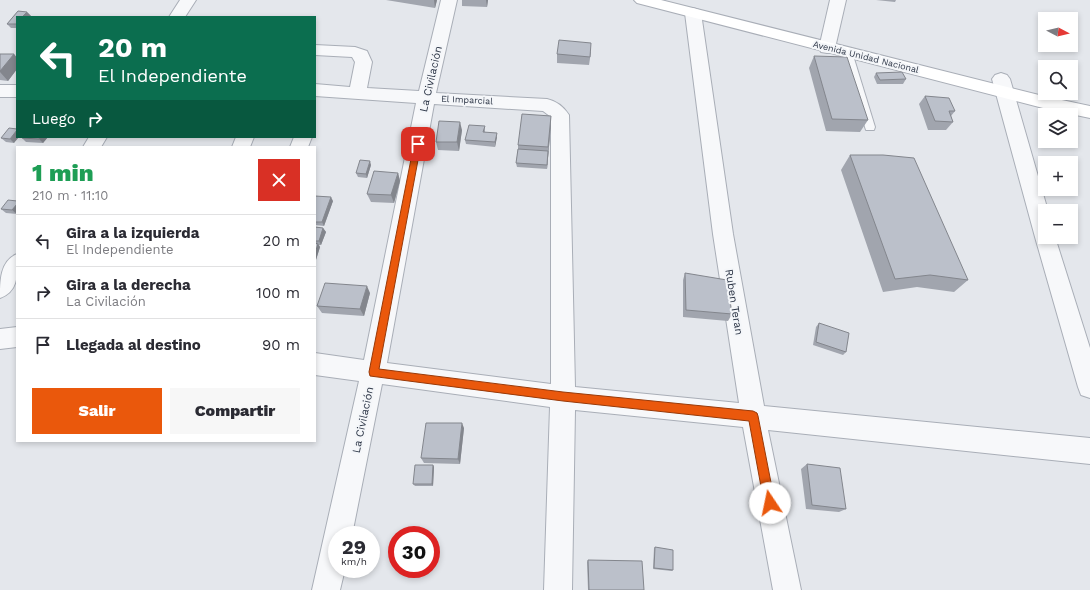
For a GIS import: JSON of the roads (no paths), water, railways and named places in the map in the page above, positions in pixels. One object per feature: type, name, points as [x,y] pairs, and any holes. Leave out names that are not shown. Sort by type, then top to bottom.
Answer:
[{"type":"main road","name":"Avenida Unidad Nacional","points":[[642,0],[689,6],[1002,85],[1090,112]]},
{"type":"main road","name":"Avenida Unidad Nacional","points":[[829,41],[847,52],[1002,85],[1038,88]]},
{"type":"main road","points":[[1078,96],[1090,99]]},
{"type":"street","points":[[178,16],[188,0]]},
{"type":"street","name":"La Civilación","points":[[340,526],[374,372],[426,98],[449,0]]},
{"type":"street","points":[[829,41],[838,0]]},
{"type":"street","name":"Ruben Teran","points":[[689,6],[723,234],[753,416],[787,590]]},
{"type":"street","points":[[316,50],[355,52],[360,55],[363,59],[356,92]]},
{"type":"street","points":[[1002,85],[1038,211]]},
{"type":"street","points":[[0,91],[16,90]]},
{"type":"street","points":[[316,101],[318,90]]},
{"type":"street","name":"El Imparcial","points":[[318,90],[547,105],[560,114],[563,397]]},
{"type":"street","points":[[1047,244],[1090,387]]},
{"type":"street","points":[[0,289],[16,264]]},
{"type":"street","points":[[0,338],[16,338]]},
{"type":"street","points":[[316,364],[563,397],[1090,451]]},
{"type":"street","points":[[558,590],[563,397]]},
{"type":"street","points":[[326,590],[329,578]]},
{"type":"lane","points":[[847,52],[870,127]]}]
